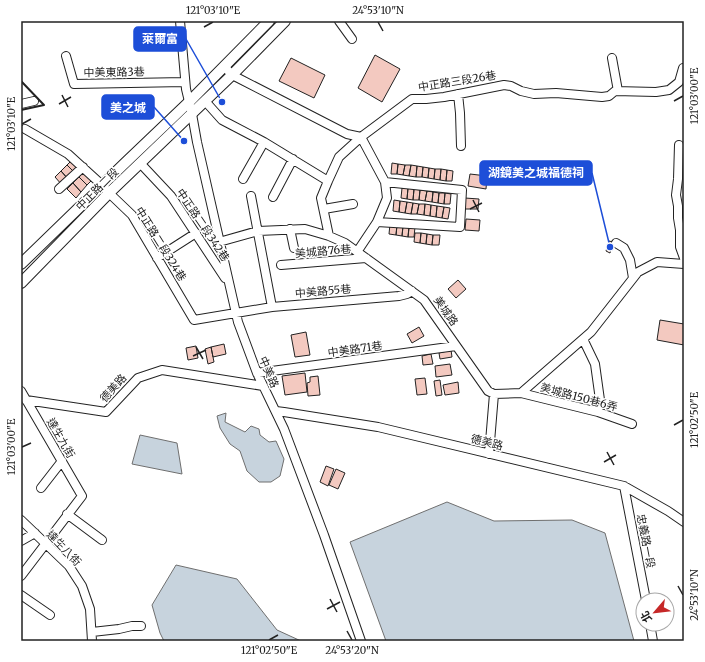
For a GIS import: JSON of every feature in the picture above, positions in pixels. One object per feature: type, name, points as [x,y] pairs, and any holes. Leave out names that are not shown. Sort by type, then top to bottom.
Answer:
[{"type":"main road","name":"中正路二段","points":[[21,264],[190,101],[269,21]]},
{"type":"main road","name":"中正路二段","points":[[21,284],[109,193],[232,75],[285,21]]},
{"type":"street","name":"中美路","points":[[180,21],[186,89],[190,101],[197,142],[238,322],[257,374],[284,430],[324,535],[361,641]]},
{"type":"street","points":[[339,21],[352,39]]},
{"type":"street","name":"中美東路3巷","points":[[66,56],[74,84],[185,82]]},
{"type":"street","points":[[612,58],[618,91]]},
{"type":"street","points":[[224,66],[232,75],[347,134],[361,137],[385,182],[387,198],[377,222],[357,252]]},
{"type":"street","name":"中正路三段26巷","points":[[328,181],[339,157],[361,137],[412,99],[426,99],[504,85],[534,94],[556,93],[602,97],[609,96],[615,91],[656,92],[669,90],[679,82],[683,68]]},
{"type":"street","points":[[458,94],[461,146]]},
{"type":"street","points":[[21,104],[34,101]]},
{"type":"street","points":[[205,101],[222,120],[264,142],[328,181],[321,198],[329,236]]},
{"type":"street","name":"中正路二段324巷","points":[[25,129],[68,154],[132,215],[194,320]]},
{"type":"street","points":[[243,179],[264,142]]},
{"type":"street","points":[[679,145],[676,195],[680,230],[680,247],[684,258]]},
{"type":"street","points":[[273,197],[293,159]]},
{"type":"street","name":"中正路二段342巷","points":[[140,163],[171,196],[229,284]]},
{"type":"street","points":[[59,189],[82,167]]},
{"type":"street","points":[[377,222],[460,227],[462,190],[385,182]]},
{"type":"street","points":[[251,196],[272,307]]},
{"type":"street","points":[[324,209],[353,204]]},
{"type":"street","points":[[290,229],[294,248]]},
{"type":"street","name":"美城路","points":[[219,242],[258,231],[305,229],[346,243],[424,300],[488,391],[494,394]]},
{"type":"street","points":[[157,258],[196,233]]},
{"type":"street","points":[[616,243],[624,248],[630,260],[633,278]]},
{"type":"street","name":"美城路76巷","points":[[281,265],[366,258]]},
{"type":"street","points":[[489,454],[494,394],[521,393],[591,332],[638,272],[657,262],[684,264]]},
{"type":"street","name":"中美路55巷","points":[[194,320],[272,307],[399,296],[412,291]]},
{"type":"street","points":[[583,339],[595,364],[600,400],[598,412]]},
{"type":"street","name":"中美路71巷","points":[[257,374],[456,346]]},
{"type":"street","name":"德美路","points":[[26,400],[106,412],[138,378],[162,370],[263,386]]},
{"type":"street","name":"達生九街","points":[[21,391],[82,496],[67,514]]},
{"type":"street","name":"美城路150巷6弄","points":[[521,393],[598,412],[632,424]]},
{"type":"street","name":"德美路","points":[[276,411],[378,427],[624,486],[668,511],[684,522]]},
{"type":"street","points":[[42,488],[62,461]]},
{"type":"street","name":"忠義路一段","points":[[624,486],[644,592]]},
{"type":"street","points":[[21,576],[67,514],[102,540]]},
{"type":"street","name":"達生八街","points":[[21,520],[69,566],[82,586],[90,608],[92,637]]},
{"type":"street","points":[[21,542],[35,533]]},
{"type":"street","points":[[21,595],[50,615]]},
{"type":"street","points":[[92,637],[132,626],[141,626]]},
{"type":"shaded area","points":[[226,413],[225,422],[245,432],[251,426],[259,429],[260,435],[269,442],[276,441],[284,459],[280,476],[271,482],[259,482],[247,471],[240,451],[230,444],[220,428],[217,416]]},
{"type":"shaded area","points":[[140,435],[177,443],[182,474],[132,464]]},
{"type":"shaded area","points":[[447,502],[494,521],[572,520],[605,533],[634,641],[386,641],[350,542]]},
{"type":"shaded area","points":[[176,565],[237,579],[277,630],[301,641],[164,641],[160,633],[152,605]]},
{"type":"building","points":[[375,55],[400,69],[382,102],[358,88]]},
{"type":"building","points":[[291,58],[325,75],[314,98],[279,81]]},
{"type":"building","points":[[73,159],[81,167],[75,173],[67,165]]},
{"type":"building","points":[[392,163],[398,164],[397,174],[391,174]]},
{"type":"building","points":[[398,164],[405,165],[403,175],[397,174]]},
{"type":"building","points":[[67,165],[75,173],[68,179],[61,171]]},
{"type":"building","points":[[405,165],[411,165],[409,176],[403,175]]},
{"type":"building","points":[[411,165],[417,166],[416,177],[409,176]]},
{"type":"building","points":[[417,166],[423,167],[422,177],[416,177]]},
{"type":"building","points":[[423,167],[429,168],[428,178],[422,177]]},
{"type":"building","points":[[429,168],[435,169],[434,179],[428,178]]},
{"type":"building","points":[[435,169],[441,169],[440,180],[434,179]]},
{"type":"building","points":[[441,169],[447,170],[446,181],[440,180]]},
{"type":"building","points":[[447,170],[453,171],[452,181],[446,181]]},
{"type":"building","points":[[61,171],[68,179],[62,185],[55,177]]},
{"type":"building","points":[[85,171],[93,179],[87,185],[79,177]]},
{"type":"building","points":[[470,174],[487,176],[486,189],[468,186]]},
{"type":"building","points":[[79,177],[87,185],[81,192],[73,183]]},
{"type":"building","points":[[73,183],[81,192],[76,198],[67,189]]},
{"type":"building","points":[[402,188],[408,188],[407,199],[401,198]]},
{"type":"building","points":[[408,188],[414,189],[413,200],[407,199]]},
{"type":"building","points":[[414,189],[420,190],[419,200],[413,200]]},
{"type":"building","points":[[420,190],[427,191],[425,201],[419,200]]},
{"type":"building","points":[[427,191],[433,192],[432,202],[425,201]]},
{"type":"building","points":[[433,192],[439,193],[438,203],[432,202]]},
{"type":"building","points":[[439,193],[445,193],[444,204],[438,203]]},
{"type":"building","points":[[445,193],[451,194],[450,204],[444,204]]},
{"type":"building","points":[[465,198],[479,199],[478,209],[465,209]]},
{"type":"building","points":[[394,200],[400,201],[399,212],[393,211]]},
{"type":"building","points":[[400,201],[407,202],[405,213],[399,212]]},
{"type":"building","points":[[407,202],[413,203],[411,214],[405,213]]},
{"type":"building","points":[[413,203],[419,204],[417,214],[411,214]]},
{"type":"building","points":[[419,204],[425,204],[424,215],[417,214]]},
{"type":"building","points":[[425,204],[431,205],[430,216],[424,215]]},
{"type":"building","points":[[431,205],[437,206],[436,217],[430,216]]},
{"type":"building","points":[[437,206],[444,207],[442,218],[436,217]]},
{"type":"building","points":[[444,207],[450,208],[448,219],[442,218]]},
{"type":"building","points":[[466,219],[480,220],[479,231],[465,230]]},
{"type":"building","points":[[390,224],[397,225],[396,235],[389,234]]},
{"type":"building","points":[[397,225],[403,226],[402,236],[396,235]]},
{"type":"building","points":[[403,226],[409,227],[408,237],[402,236]]},
{"type":"building","points":[[409,227],[415,227],[414,237],[408,237]]},
{"type":"building","points":[[415,233],[421,233],[420,243],[414,242]]},
{"type":"building","points":[[421,233],[427,234],[426,244],[420,243]]},
{"type":"building","points":[[427,234],[433,235],[432,245],[426,244]]},
{"type":"building","points":[[433,235],[440,235],[439,245],[432,245]]},
{"type":"building","points":[[609,241],[613,242],[610,253],[606,251]]},
{"type":"building","points":[[458,280],[466,289],[456,298],[448,289]]},
{"type":"building","points":[[660,320],[684,324],[684,345],[657,340]]},
{"type":"building","points":[[419,327],[424,336],[412,343],[407,334]]},
{"type":"building","points":[[306,332],[310,355],[295,357],[291,335]]},
{"type":"building","points":[[224,344],[226,354],[213,357],[211,347]]},
{"type":"building","points":[[196,346],[198,358],[188,360],[186,348]]},
{"type":"building","points":[[211,347],[214,362],[208,364],[205,349]]},
{"type":"building","points":[[451,350],[452,357],[440,359],[439,353]]},
{"type":"building","points":[[431,354],[433,364],[423,365],[422,356]]},
{"type":"building","points":[[450,364],[452,375],[436,377],[435,366]]},
{"type":"building","points":[[305,373],[307,392],[285,395],[282,376]]},
{"type":"building","points":[[318,376],[320,395],[308,396],[307,383],[310,382],[310,377]]},
{"type":"building","points":[[425,378],[427,394],[417,395],[415,379]]},
{"type":"building","points":[[440,380],[442,395],[436,396],[434,381]]},
{"type":"building","points":[[458,382],[459,393],[445,395],[443,385]]},
{"type":"building","points":[[326,466],[334,469],[328,486],[320,482]]},
{"type":"building","points":[[336,469],[345,473],[338,489],[329,485]]},
{"type":"wall","points":[[21,81],[44,105],[21,110]]},
{"type":"place","name":"萊爾富","points":[[222,102]]},
{"type":"place","name":"美之城","points":[[184,141]]},
{"type":"place","name":"湖鏡美之城福德祠","points":[[610,247]]}]
